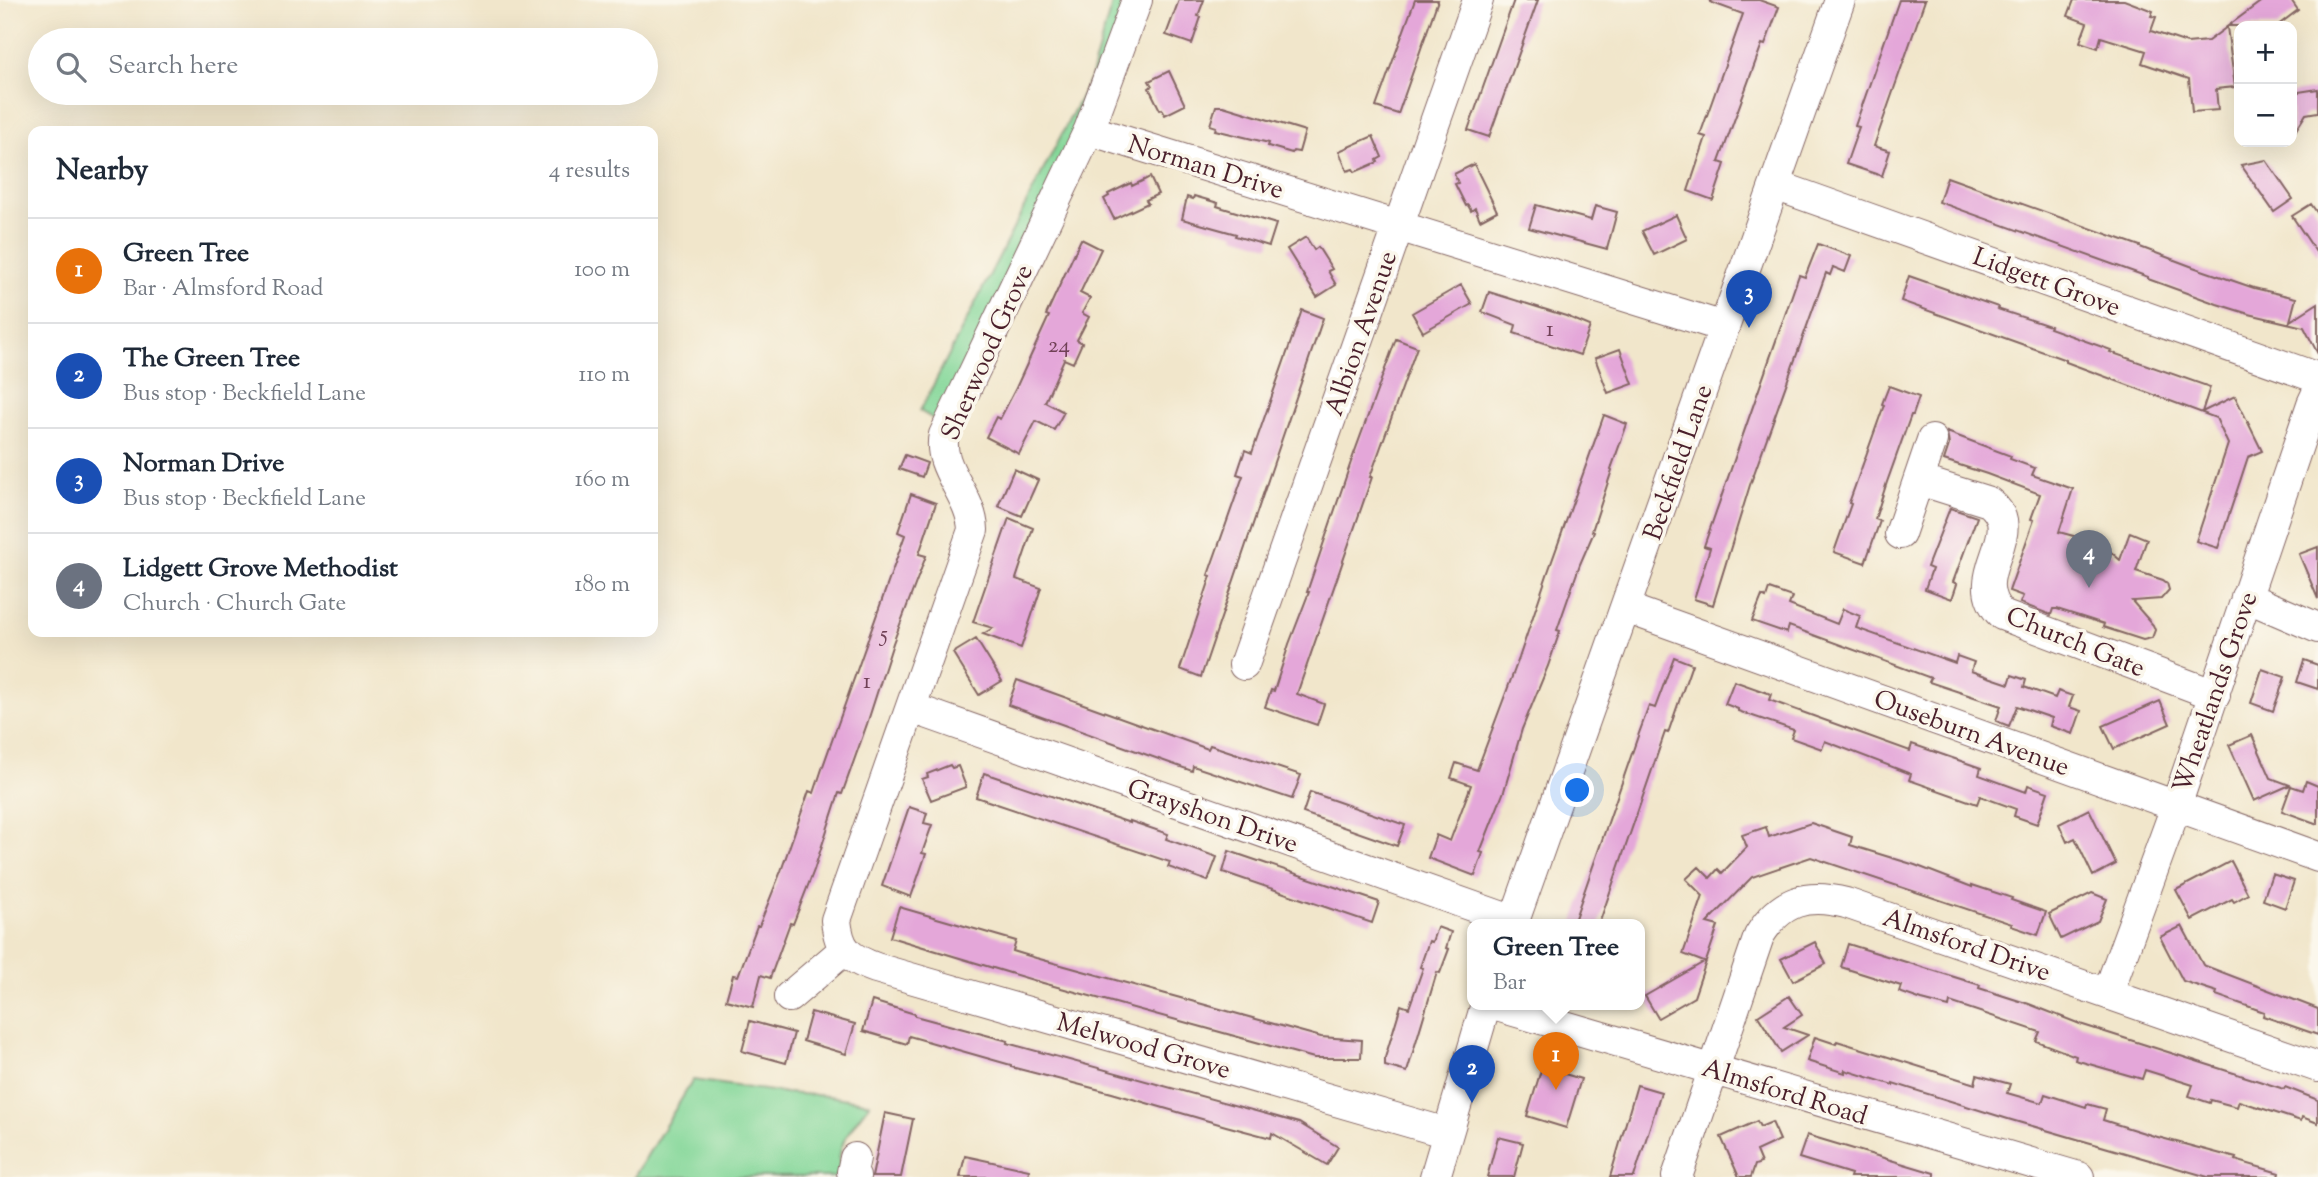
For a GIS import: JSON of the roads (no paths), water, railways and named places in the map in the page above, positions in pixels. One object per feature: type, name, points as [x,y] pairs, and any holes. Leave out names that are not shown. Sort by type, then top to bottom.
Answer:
[{"type":"street","name":"Sherwood Grove","points":[[912,708],[972,530],[970,509],[943,456],[944,435],[1089,130],[1137,0]]},
{"type":"street","name":"Albion Avenue","points":[[1244,666],[1478,0]]},
{"type":"street","name":"Beckfield Lane","points":[[1514,919],[1840,0]]},
{"type":"street","name":"Norman Drive","points":[[1089,130],[1724,327]]},
{"type":"street","name":"Lidgett Grove","points":[[1775,185],[2318,378]]},
{"type":"street","name":"Wheatlands Grove","points":[[2108,993],[2215,695],[2318,391]]},
{"type":"street","points":[[1900,534],[1932,440]]},
{"type":"street","name":"Church Gate","points":[[1919,480],[1989,502],[1997,509],[2004,528],[1988,576],[1988,590],[1995,608],[2002,615],[2215,695]]},
{"type":"street","points":[[2246,597],[2318,628]]},
{"type":"street","name":"Ouseburn Avenue","points":[[1626,608],[2318,857]]},
{"type":"street","name":"Grayshon Drive","points":[[912,708],[1505,919]]},
{"type":"street","points":[[789,997],[844,950],[838,936],[836,920],[912,708]]},
{"type":"street","name":"Almsford Drive","points":[[1677,1177],[1759,936],[1778,911],[1792,903],[1810,899],[1826,898],[1846,903],[2318,1067]]},
{"type":"street","name":"Melwood Grove","points":[[844,950],[858,962],[876,968],[1447,1133]]},
{"type":"street","points":[[1435,1177],[1486,1010]]},
{"type":"street","name":"Almsford Road","points":[[1509,1010],[2080,1177]]},
{"type":"place","name":"Norman Drive","points":[[1749,328]]},
{"type":"place","name":"Lidgett Grove Methodist","points":[[2089,588]]},
{"type":"place","name":"Green Tree","points":[[1556,1090]]},
{"type":"place","name":"The Green Tree","points":[[1472,1103]]}]
